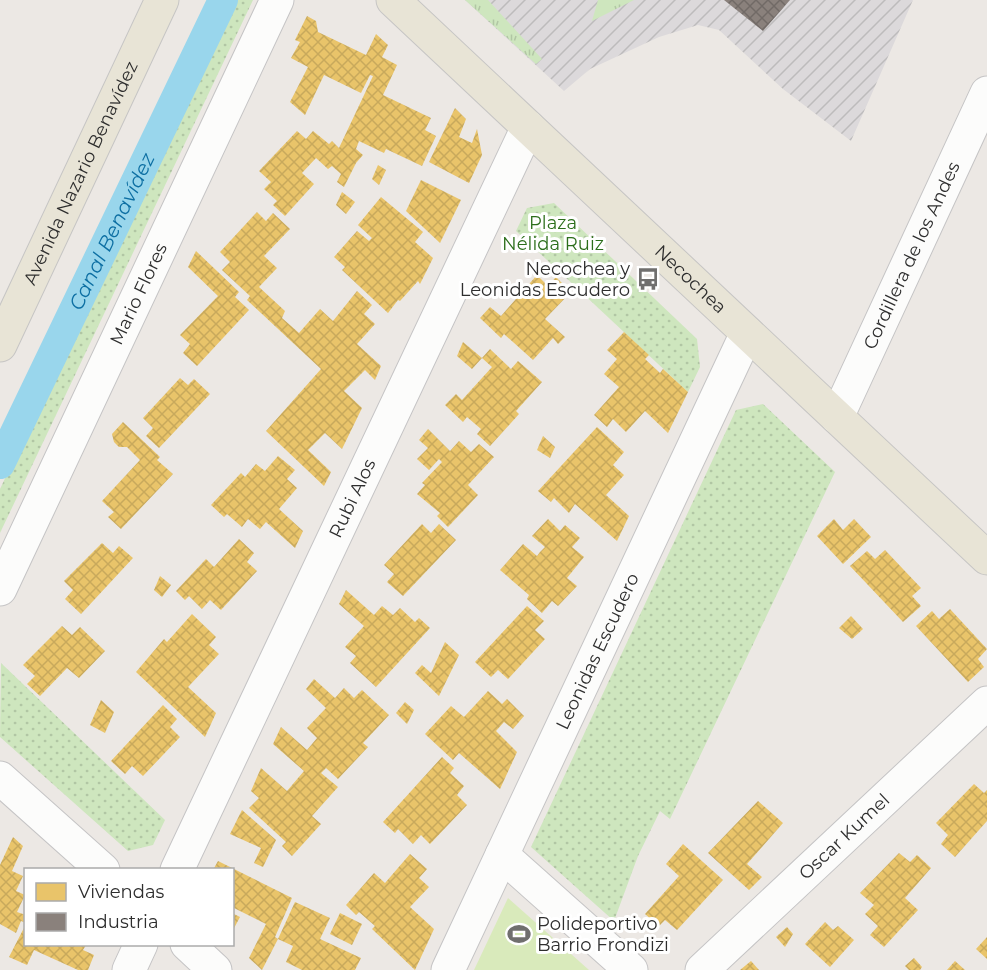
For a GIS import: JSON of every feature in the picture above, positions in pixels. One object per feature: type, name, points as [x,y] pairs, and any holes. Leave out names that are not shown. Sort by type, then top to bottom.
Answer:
[{"type":"main road","name":"Avenida Nazario Benavídez","points":[[0,345],[162,0]]},
{"type":"main road","name":"Necochea","points":[[393,0],[987,558]]},
{"type":"street","name":"Mario Flores","points":[[0,589],[278,0]]},
{"type":"street","name":"Cordillera de los Andes","points":[[837,417],[987,93]]},
{"type":"street","name":"Rubi Alos","points":[[178,868],[528,127]]},
{"type":"street","name":"Leonidas Escudero","points":[[447,970],[747,333]]},
{"type":"street","name":"Oscar Kumel","points":[[702,970],[987,703]]},
{"type":"street","points":[[0,778],[100,868]]},
{"type":"street","points":[[502,855],[631,970]]},
{"type":"street","points":[[129,970],[141,946]]},
{"type":"street","points":[[188,946],[215,970]]},
{"type":"shaded area","points":[[465,0],[913,0],[851,141],[783,89],[719,30],[698,25],[659,37],[590,69],[564,91]]},
{"type":"green space","points":[[233,0],[253,0],[0,533],[0,489]]},
{"type":"green space","points":[[465,0],[488,0],[542,59],[536,64]]},
{"type":"green space","points":[[598,0],[634,0],[592,21]]},
{"type":"green space","name":"Plaza Nélida Ruiz","points":[[554,203],[697,339],[700,367],[688,392],[516,231],[527,208]]},
{"type":"green space","points":[[763,404],[835,472],[670,819],[660,811],[638,856],[614,921],[531,847],[736,410]]},
{"type":"green space","points":[[1,663],[165,820],[153,845],[128,851],[0,737]]},
{"type":"green space","name":"Polideportivo Barrio Frondizi","points":[[508,898],[589,970],[474,970]]},
{"type":"building: Viviendas","points":[[307,16],[316,21],[318,32],[366,55],[376,34],[388,45],[382,57],[397,65],[383,95],[431,118],[425,130],[436,136],[422,166],[386,149],[384,153],[359,141],[356,149],[363,155],[356,163],[344,187],[337,182],[341,174],[332,166],[328,169],[316,158],[302,173],[314,184],[285,216],[273,205],[277,201],[264,189],[271,182],[259,171],[297,131],[306,139],[313,131],[329,144],[332,141],[339,148],[373,76],[370,75],[361,93],[324,75],[305,115],[290,102],[308,67],[291,58],[300,42],[295,40]]},
{"type":"building: Viviendas","points":[[455,108],[466,119],[459,137],[472,143],[477,129],[482,155],[469,183],[429,162]]},
{"type":"building: Viviendas","points":[[378,165],[386,170],[379,185],[372,179]]},
{"type":"building: Viviendas","points":[[421,180],[461,200],[440,243],[406,211]]},
{"type":"building: Viviendas","points":[[342,192],[355,202],[346,214],[336,205]]},
{"type":"building: Viviendas","points":[[381,197],[423,232],[415,242],[433,258],[420,284],[418,281],[388,313],[342,270],[345,267],[334,257],[357,231],[369,241],[372,238],[358,225]]},
{"type":"building: Viviendas","points":[[257,212],[266,221],[273,213],[290,229],[264,256],[277,268],[259,287],[285,311],[282,318],[299,333],[320,309],[333,321],[357,291],[372,305],[364,314],[375,324],[357,344],[381,366],[375,380],[365,370],[344,391],[362,408],[342,449],[325,433],[308,450],[331,472],[324,486],[266,431],[321,369],[247,300],[250,296],[222,270],[230,262],[220,252]]},
{"type":"building: Viviendas","points":[[196,251],[239,292],[235,297],[249,310],[197,366],[183,353],[190,344],[180,335],[218,296],[188,267]]},
{"type":"building: Viviendas","points":[[537,275],[548,286],[556,277],[571,292],[545,319],[565,337],[558,344],[553,338],[533,360],[504,334],[501,338],[480,318],[490,307],[501,316]]},
{"type":"building: Viviendas","points":[[624,332],[649,355],[645,359],[660,373],[663,369],[688,392],[668,433],[645,411],[626,432],[613,419],[607,427],[594,415],[619,387],[604,374],[617,359],[607,350]]},
{"type":"building: Viviendas","points":[[463,342],[482,358],[472,369],[457,356]]},
{"type":"building: Viviendas","points":[[490,349],[511,369],[518,361],[542,382],[516,411],[519,414],[490,446],[477,434],[481,429],[467,417],[463,422],[445,405],[456,394],[462,400],[492,367],[482,358]]},
{"type":"building: Viviendas","points":[[180,378],[188,385],[194,379],[210,394],[159,448],[146,436],[153,428],[143,418]]},
{"type":"building: Viviendas","points":[[123,422],[160,457],[157,460],[173,474],[121,529],[108,517],[114,512],[102,501],[140,460],[127,447],[119,447],[114,442],[112,434]]},
{"type":"building: Viviendas","points":[[597,427],[624,452],[613,465],[624,475],[606,495],[629,516],[617,541],[575,504],[569,513],[554,498],[551,502],[538,491]]},
{"type":"building: Viviendas","points":[[428,429],[450,451],[459,441],[471,452],[479,444],[494,457],[468,485],[478,495],[448,527],[437,516],[440,513],[417,494],[425,485],[422,483],[442,462],[439,459],[429,470],[417,459],[428,448],[419,440]]},
{"type":"building: Viviendas","points":[[543,436],[555,447],[550,458],[537,450]]},
{"type":"building: Viviendas","points":[[278,456],[295,470],[287,479],[297,488],[279,509],[303,531],[295,548],[266,522],[260,529],[248,519],[242,527],[227,514],[224,517],[211,505],[241,473],[245,477],[256,464],[265,471]]},
{"type":"building: Viviendas","points":[[548,519],[560,531],[565,525],[580,538],[572,547],[584,557],[567,578],[577,586],[558,606],[552,601],[542,613],[527,599],[529,595],[500,570],[523,544],[537,556],[545,547],[532,536]]},
{"type":"building: Viviendas","points":[[834,519],[843,530],[854,519],[871,537],[843,564],[817,536]]},
{"type":"building: Viviendas","points":[[422,524],[431,533],[439,524],[456,540],[403,596],[387,582],[394,574],[384,565]]},
{"type":"building: Viviendas","points":[[239,539],[254,553],[247,562],[257,571],[221,610],[210,600],[202,609],[189,596],[185,600],[176,591],[206,559],[214,567]]},
{"type":"building: Viviendas","points":[[102,543],[113,553],[119,546],[133,558],[81,614],[65,599],[73,590],[64,581]]},
{"type":"building: Viviendas","points":[[885,550],[921,588],[912,596],[921,606],[903,622],[850,566],[867,551],[875,559]]},
{"type":"building: Viviendas","points":[[160,576],[171,585],[162,597],[154,590]]},
{"type":"building: Viviendas","points":[[346,590],[374,615],[382,606],[393,615],[400,608],[415,622],[419,618],[430,628],[376,687],[350,663],[356,656],[345,647],[364,626],[339,604]]},
{"type":"building: Viviendas","points":[[527,606],[544,621],[535,630],[545,639],[508,679],[498,670],[491,677],[475,662]]},
{"type":"building: Viviendas","points":[[950,609],[987,649],[978,659],[984,667],[968,682],[916,626],[932,611],[939,619]]},
{"type":"building: Viviendas","points":[[192,614],[216,637],[209,645],[219,654],[188,687],[216,713],[205,737],[136,672],[164,639],[167,642]]},
{"type":"building: Viviendas","points":[[851,616],[863,629],[852,639],[839,628]]},
{"type":"building: Viviendas","points":[[62,626],[72,635],[80,627],[105,651],[79,678],[67,668],[40,696],[27,684],[35,676],[23,665]]},
{"type":"building: Viviendas","points":[[445,642],[459,655],[439,696],[415,673],[422,665],[431,673]]},
{"type":"building: Viviendas","points":[[314,679],[335,698],[344,688],[354,698],[362,690],[389,715],[363,743],[368,747],[338,779],[326,768],[321,773],[338,787],[312,816],[321,824],[292,856],[282,846],[286,842],[249,808],[259,798],[251,791],[261,768],[287,791],[304,771],[273,744],[281,727],[307,750],[317,738],[307,728],[326,708],[306,689]]},
{"type":"building: Viviendas","points":[[488,691],[502,704],[507,699],[524,716],[513,729],[504,722],[496,731],[517,752],[500,789],[459,753],[453,760],[425,734],[451,706],[464,717]]},
{"type":"building: Viviendas","points":[[101,700],[114,712],[105,733],[90,725]]},
{"type":"building: Viviendas","points":[[405,702],[414,710],[407,724],[396,713]]},
{"type":"building: Viviendas","points":[[163,705],[177,719],[170,727],[180,737],[143,776],[132,766],[125,774],[111,761]]},
{"type":"building: Viviendas","points":[[442,757],[454,768],[450,773],[464,786],[457,795],[467,805],[430,844],[421,835],[413,844],[398,829],[395,833],[383,822]]},
{"type":"building: Viviendas","points":[[974,784],[984,793],[987,790],[987,821],[955,857],[941,844],[948,835],[936,823]]},
{"type":"building: Viviendas","points":[[758,801],[783,823],[747,864],[762,877],[749,890],[708,853]]},
{"type":"building: Viviendas","points":[[242,810],[276,840],[263,867],[254,863],[261,848],[230,834]]},
{"type":"building: Viviendas","points":[[13,837],[23,846],[12,871],[23,876],[16,891],[24,895],[17,912],[24,914],[24,922],[21,921],[16,933],[0,924],[0,865]]},
{"type":"building: Viviendas","points":[[683,844],[723,880],[677,930],[665,920],[659,926],[645,914],[679,876],[666,864]]},
{"type":"building: Viviendas","points":[[899,853],[910,862],[917,855],[931,868],[905,898],[918,910],[884,947],[870,935],[878,926],[865,914],[874,905],[860,893]]},
{"type":"building: Viviendas","points":[[410,854],[427,869],[419,878],[429,887],[410,907],[434,929],[415,970],[372,929],[375,926],[359,912],[356,915],[346,905],[374,873],[385,883]]},
{"type":"building: Viviendas","points":[[218,861],[232,868],[214,868]]},
{"type":"building: Viviendas","points":[[234,869],[292,898],[275,937],[278,939],[262,970],[249,958],[266,924],[234,908]]},
{"type":"building: Viviendas","points":[[295,902],[330,918],[320,939],[361,958],[355,970],[302,970],[286,962],[293,946],[278,939]]},
{"type":"building: Viviendas","points":[[340,913],[362,924],[352,945],[330,934]]},
{"type":"building: Viviendas","points":[[234,914],[240,917],[234,928]]},
{"type":"building: Viviendas","points":[[825,922],[833,930],[838,926],[854,940],[830,967],[805,944]]},
{"type":"building: Viviendas","points":[[787,927],[793,934],[785,947],[776,937]]},
{"type":"building: Viviendas","points":[[24,928],[24,946],[85,946],[83,950],[94,955],[88,970],[78,970],[34,950],[27,965],[9,957]]},
{"type":"building: Viviendas","points":[[987,937],[987,959],[976,949]]},
{"type":"building: Viviendas","points":[[914,958],[922,967],[920,970],[909,970],[905,966]]},
{"type":"building: Viviendas","points":[[751,961],[759,970],[740,970]]},
{"type":"building: Viviendas","points":[[955,961],[965,970],[947,970]]},
{"type":"building: Industria","points":[[724,0],[790,0],[763,31]]},
{"type":"waterway","name":"Canal Benavídez","points":[[218,0],[218,10]]},
{"type":"waterway","name":"Canal Benavídez","points":[[0,464],[223,0]]},
{"type":"place","name":"Necochea y Leonidas Escudero","points":[[648,279]]},
{"type":"place","name":"Polideportivo Barrio Frondizi","points":[[519,934]]}]
